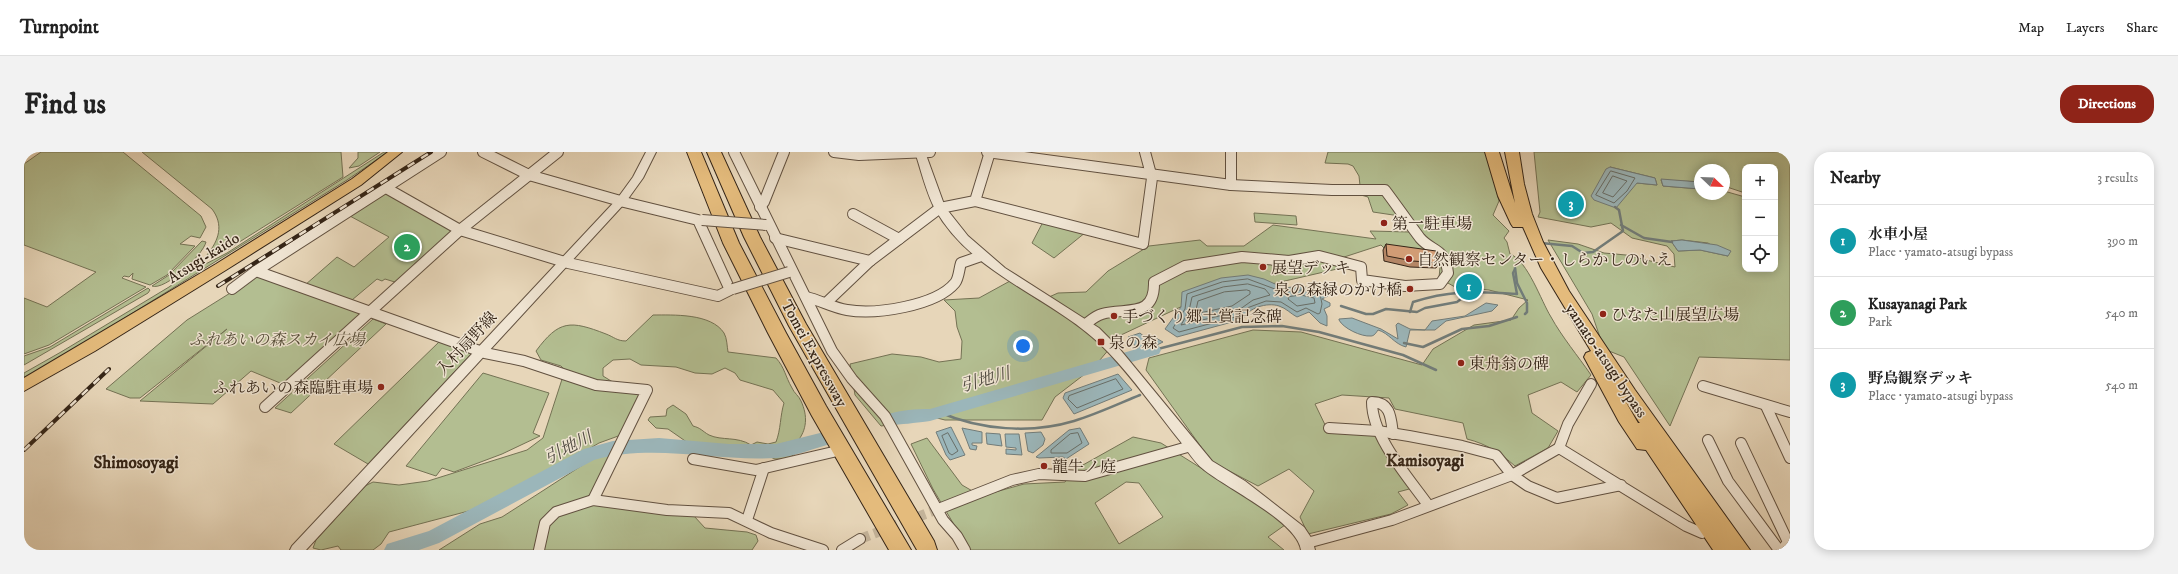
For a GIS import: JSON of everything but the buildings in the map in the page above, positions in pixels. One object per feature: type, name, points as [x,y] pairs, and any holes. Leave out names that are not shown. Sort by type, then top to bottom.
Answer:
[{"type":"highway","name":"Tomei Expressway","points":[[694,152],[731,243],[777,333],[819,411],[900,550]]},
{"type":"highway","name":"Tomei Expressway","points":[[714,152],[752,237],[798,326],[927,548]]},
{"type":"highway","points":[[1492,152],[1514,197]]},
{"type":"highway","name":"yamato-atsugi bypass","points":[[1502,152],[1523,225],[1546,264],[1592,357],[1724,550]]},
{"type":"highway","name":"yamato-atsugi bypass","points":[[1512,152],[1514,197]]},
{"type":"highway","points":[[1514,197],[1519,152]]},
{"type":"highway","name":"yamato-atsugi bypass","points":[[1570,315],[1626,389],[1741,550]]},
{"type":"highway","points":[[1592,357],[1625,417],[1714,550]]},
{"type":"highway","points":[[1626,389],[1667,437],[1749,550]]},
{"type":"main road","name":"Atsugi-kaido","points":[[24,385],[77,355],[264,240],[360,178],[396,152]]},
{"type":"street","points":[[232,289],[256,271],[441,152]]},
{"type":"street","points":[[484,152],[529,175],[621,201],[700,220],[768,225]]},
{"type":"street","points":[[265,407],[460,230],[558,152]]},
{"type":"street","name":"入村扇野線","points":[[302,545],[621,201],[634,185],[646,165],[651,152]]},
{"type":"street","points":[[734,152],[768,225],[806,297],[832,351],[852,379],[885,416],[943,520],[957,536],[965,550]]},
{"type":"street","points":[[760,207],[764,202],[784,152]]},
{"type":"street","points":[[834,152],[858,156],[923,152],[940,208],[964,240],[981,256],[1054,306],[1086,324],[1118,354],[1207,465],[1256,496],[1299,531],[1308,546],[1392,520],[1428,505],[1512,476],[1559,448],[1568,424],[1591,384]]},
{"type":"street","points":[[976,201],[989,152],[1231,185],[1258,185],[1332,190],[1385,190],[1422,240],[1437,249],[1447,264],[1448,273],[1440,284],[1405,286],[1362,280],[1361,267],[1319,256],[1289,261],[1270,258],[1242,257],[1185,266],[1154,282],[1153,296],[1150,302],[1141,307],[1096,316],[1086,324]]},
{"type":"street","points":[[826,303],[870,261],[940,208],[976,201],[1142,244],[1152,175],[1145,152]]},
{"type":"street","points":[[1231,152],[1231,185]]},
{"type":"street","points":[[386,188],[460,230],[564,262],[718,296],[791,271]]},
{"type":"street","points":[[853,214],[899,239]]},
{"type":"street","points":[[700,220],[732,290]]},
{"type":"street","points":[[775,238],[870,261]]},
{"type":"street","points":[[806,297],[852,311],[865,311],[928,301],[938,296],[956,282],[961,262],[981,256]]},
{"type":"street","points":[[256,271],[482,351],[524,361],[596,385],[646,390],[625,437],[593,500]]},
{"type":"street","points":[[1703,386],[1790,412]]},
{"type":"street","points":[[1394,434],[1390,410],[1385,403],[1379,401],[1372,402],[1370,408],[1378,431],[1428,505]]},
{"type":"street","points":[[1766,406],[1790,458]]},
{"type":"street","points":[[1329,428],[1378,431],[1462,446],[1496,455],[1512,476],[1528,486],[1557,498],[1621,485]]},
{"type":"street","points":[[1708,440],[1728,481],[1780,550],[1788,542],[1741,443]]},
{"type":"street","points":[[941,508],[1012,480],[1039,474],[1085,476],[1191,446]]},
{"type":"street","points":[[1559,448],[1686,526],[1702,533]]},
{"type":"street","points":[[692,459],[756,470],[833,452]]},
{"type":"street","points":[[747,520],[764,468]]},
{"type":"street","points":[[539,550],[545,523],[556,512],[593,500],[667,510],[729,513],[747,520],[771,533],[822,550]]},
{"type":"street","points":[[848,549],[860,539]]},
{"type":"green space","points":[[41,152],[123,152],[201,216],[206,227],[200,238],[191,236],[180,244],[195,246],[167,275],[150,285],[132,279],[133,273],[129,277],[124,276],[122,278],[146,287],[49,345],[24,354],[24,298],[47,307],[96,272],[24,245],[24,164]]},
{"type":"green space","points":[[142,152],[341,152],[343,177],[225,251],[216,256],[210,256],[207,255],[215,244],[219,227],[216,215],[212,209]]},
{"type":"green space","points":[[358,152],[380,152],[359,166],[349,168],[358,158]]},
{"type":"green space","points":[[384,152],[388,152],[347,180],[73,350],[24,378],[24,373],[169,287],[190,272],[227,253]]},
{"type":"green space","points":[[1328,152],[1487,152],[1499,201],[1493,215],[1509,231],[1504,238],[1507,242],[1510,254],[1517,258],[1523,265],[1534,282],[1555,324],[1591,375],[1577,392],[1561,382],[1528,395],[1532,413],[1558,431],[1548,448],[1515,466],[1493,450],[1467,439],[1463,423],[1395,409],[1389,398],[1342,395],[1315,404],[1328,431],[1374,433],[1413,488],[1398,492],[1408,505],[1391,514],[1308,534],[1300,517],[1314,491],[1289,469],[1258,486],[1214,463],[1204,451],[1146,370],[1149,358],[1253,330],[1301,332],[1422,365],[1433,349],[1474,325],[1511,320],[1519,308],[1528,300],[1489,290],[1455,287],[1439,278],[1440,267],[1436,255],[1384,248],[1381,245],[1335,260],[1337,269],[1189,303],[1121,335],[1094,367],[1055,397],[1042,420],[945,420],[937,418],[881,426],[855,395],[850,364],[892,354],[921,357],[939,362],[961,359],[962,341],[957,327],[955,311],[944,300],[979,298],[1010,281],[1040,301],[1058,293],[1086,292],[1108,271],[1149,246],[1200,240],[1207,246],[1244,246],[1273,225],[1376,239],[1370,231],[1410,232],[1400,216],[1373,212],[1368,197],[1361,195],[1359,176],[1353,166],[1348,164],[1325,163]]},
{"type":"green space","points":[[1534,152],[1790,152],[1790,360],[1699,357],[1670,426],[1624,357],[1604,349],[1592,314],[1548,240],[1578,244],[1604,253],[1626,255],[1675,267],[1674,254],[1667,246],[1632,238],[1611,223],[1591,227],[1538,217],[1540,212]],"holes":[[[1610,167],[1655,178],[1657,185],[1637,183]],[[1682,240],[1708,243],[1728,256],[1700,250],[1678,251],[1671,241]]]},
{"type":"green space","points":[[385,191],[456,230],[398,283],[385,279],[382,281],[377,279],[352,300],[305,285],[337,257],[354,267],[389,237],[348,215]]},
{"type":"green space","points":[[1254,213],[1296,216],[1297,225],[1255,222]]},
{"type":"green space","points":[[1044,220],[1086,232],[1054,258],[1032,243]]},
{"type":"green space","points":[[202,241],[206,242],[203,248],[183,271],[166,283],[158,286],[152,286],[169,275]]},
{"type":"green space","name":"ふれあいの森スカイ広場","points":[[259,275],[362,311],[362,316],[285,385],[251,371],[213,404],[140,401],[227,329],[140,398],[130,398],[106,389],[187,320]]},
{"type":"green space","points":[[148,288],[150,290],[148,293],[24,365],[24,356],[50,347]]},
{"type":"green space","points":[[653,315],[691,316],[710,322],[718,326],[724,333],[728,352],[776,358],[793,390],[800,399],[805,412],[805,428],[797,442],[797,452],[788,459],[775,459],[751,449],[725,448],[713,444],[691,445],[668,429],[656,428],[648,420],[650,417],[666,416],[667,409],[673,405],[686,414],[693,426],[709,435],[719,438],[740,440],[751,445],[757,442],[768,444],[776,442],[784,403],[773,390],[740,380],[735,373],[725,368],[712,374],[695,373],[676,367],[641,365],[630,359],[613,360],[603,368],[603,376],[624,389],[636,392],[640,397],[621,435],[599,443],[522,488],[480,508],[389,532],[381,544],[373,550],[341,550],[338,546],[321,550],[313,548],[316,540],[365,486],[373,482],[399,485],[428,481],[527,450],[543,438],[565,370],[561,366],[541,360],[536,351],[552,333],[559,328],[574,325],[583,326],[594,329],[618,340],[626,341]]},
{"type":"green space","points":[[373,319],[386,324],[291,413],[275,408]]},
{"type":"green space","points":[[440,341],[473,352],[368,464],[334,444]]},
{"type":"green space","points":[[483,373],[549,393],[533,433],[540,436],[502,454],[454,472],[442,468],[436,476],[406,466]]},
{"type":"green space","points":[[1133,437],[1161,443],[1236,490],[1245,492],[1285,525],[1268,537],[1284,550],[969,550],[933,489],[911,444],[927,438],[962,485],[981,496],[1024,484],[1065,482],[1074,470]],"holes":[[[1126,482],[1139,483],[1163,517],[1119,544],[1095,503]]]},
{"type":"green space","points":[[613,451],[596,490],[585,499],[694,516],[705,528],[747,532],[756,535],[758,541],[752,550],[439,550],[480,524],[502,517],[595,457]]},
{"type":"water","points":[[1610,167],[1655,178],[1657,185],[1637,183],[1616,208],[1594,200],[1591,196],[1606,169]]},
{"type":"water","points":[[1661,179],[1694,182],[1694,189],[1663,186]]},
{"type":"water","points":[[1682,240],[1717,245],[1731,251],[1728,256],[1700,250],[1678,251],[1671,241]]},
{"type":"water","points":[[1248,275],[1264,279],[1284,288],[1301,286],[1325,292],[1328,296],[1322,299],[1330,303],[1330,306],[1324,309],[1327,316],[1327,326],[1320,323],[1309,312],[1297,317],[1282,307],[1264,305],[1253,309],[1245,315],[1243,319],[1177,337],[1165,329],[1181,307],[1182,292],[1221,278]]},
{"type":"water","points":[[1486,303],[1498,305],[1492,311],[1446,321],[1435,330],[1425,330],[1432,321],[1465,316]]},
{"type":"water","points":[[1352,318],[1381,329],[1398,339],[1396,325],[1398,323],[1410,329],[1425,330],[1410,330],[1406,347],[1398,344],[1382,331],[1378,330],[1372,336],[1367,336],[1348,329],[1339,319]]},
{"type":"water","points":[[1140,333],[1147,339],[1154,337],[1163,342],[1141,353],[1128,337]]},
{"type":"water","points":[[1118,374],[1132,390],[1074,414],[1063,398],[1065,393]]},
{"type":"water","points":[[951,427],[965,455],[950,460],[946,455],[936,432]]},
{"type":"water","points":[[962,428],[982,432],[982,443],[972,443],[972,445],[977,446],[976,450],[970,449]]},
{"type":"water","points":[[1080,428],[1089,444],[1066,459],[1063,457],[1036,457],[1069,430]]},
{"type":"water","points":[[1041,432],[1045,439],[1043,445],[1033,453],[1028,451],[1025,433]]},
{"type":"water","points":[[986,433],[1000,434],[1002,446],[987,444]]},
{"type":"water","points":[[1005,434],[1019,434],[1022,455],[1006,454],[1006,449],[1016,450],[1016,448],[1006,447]]},
{"type":"waterway","name":"引地川","points":[[1615,207],[1619,210],[1622,226]]},
{"type":"waterway","name":"引地川","points":[[1541,243],[1572,246],[1583,253],[1593,252],[1623,231],[1622,226]]},
{"type":"waterway","points":[[1622,226],[1644,238],[1672,242]]},
{"type":"waterway","name":"引地川","points":[[1515,268],[1517,283],[1527,303],[1527,312],[1525,314]]},
{"type":"waterway","points":[[1462,292],[1517,294],[1513,273],[1515,269]]},
{"type":"waterway","points":[[1410,311],[1417,312],[1425,308],[1457,302],[1461,299],[1462,292]]},
{"type":"waterway","points":[[1410,311],[1413,302],[1440,295],[1462,292]]},
{"type":"waterway","points":[[1341,306],[1366,314],[1373,314],[1386,309],[1410,311]]},
{"type":"waterway","name":"引地川","points":[[1404,343],[1423,347],[1462,329],[1489,326],[1517,317]]},
{"type":"waterway","points":[[1151,344],[1154,350],[1242,327],[1282,326],[1319,332],[1403,355],[1436,370]]},
{"type":"waterway","name":"引地川","points":[[894,419],[905,416],[930,415],[1154,350]]},
{"type":"waterway","points":[[939,412],[971,423],[988,426],[1023,429],[1041,428],[1074,421],[1140,395]]},
{"type":"waterway","name":"引地川","points":[[393,550],[433,538],[590,454],[613,448],[636,445],[659,445],[753,452],[776,451],[794,448],[824,439]]},
{"type":"tunnel","points":[[860,539],[941,508]]},
{"type":"railway","points":[[218,286],[431,152]]},
{"type":"railway","points":[[24,450],[109,369]]},
{"type":"place","name":"野鳥観察デッキ","points":[[1571,204]]},
{"type":"place","name":"第一駐車場","points":[[1384,223]]},
{"type":"place","name":"Kusayanagi Park","points":[[407,247]]},
{"type":"place","name":"自然観察センター・しらかしのいえ","points":[[1409,259]]},
{"type":"place","name":"展望デッキ","points":[[1263,267]]},
{"type":"place","name":"水車小屋","points":[[1469,287]]},
{"type":"place","name":"泉の森緑のかけ橋","points":[[1410,289]]},
{"type":"place","name":"ひなた山展望広場","points":[[1603,314]]},
{"type":"place","name":"手づくり郷土賞記念碑","points":[[1114,316]]},
{"type":"place","name":"泉の森","points":[[1101,342]]},
{"type":"place","name":"東舟翁の碑","points":[[1461,363]]},
{"type":"place","name":"ふれあいの森臨駐車場","points":[[381,387]]},
{"type":"place","name":"龍牛ノ庭","points":[[1044,466]]},
{"type":"district","name":"Kamisoyagi","points":[[1425,460]]},
{"type":"district","name":"Shimosoyagi","points":[[136,462]]}]
